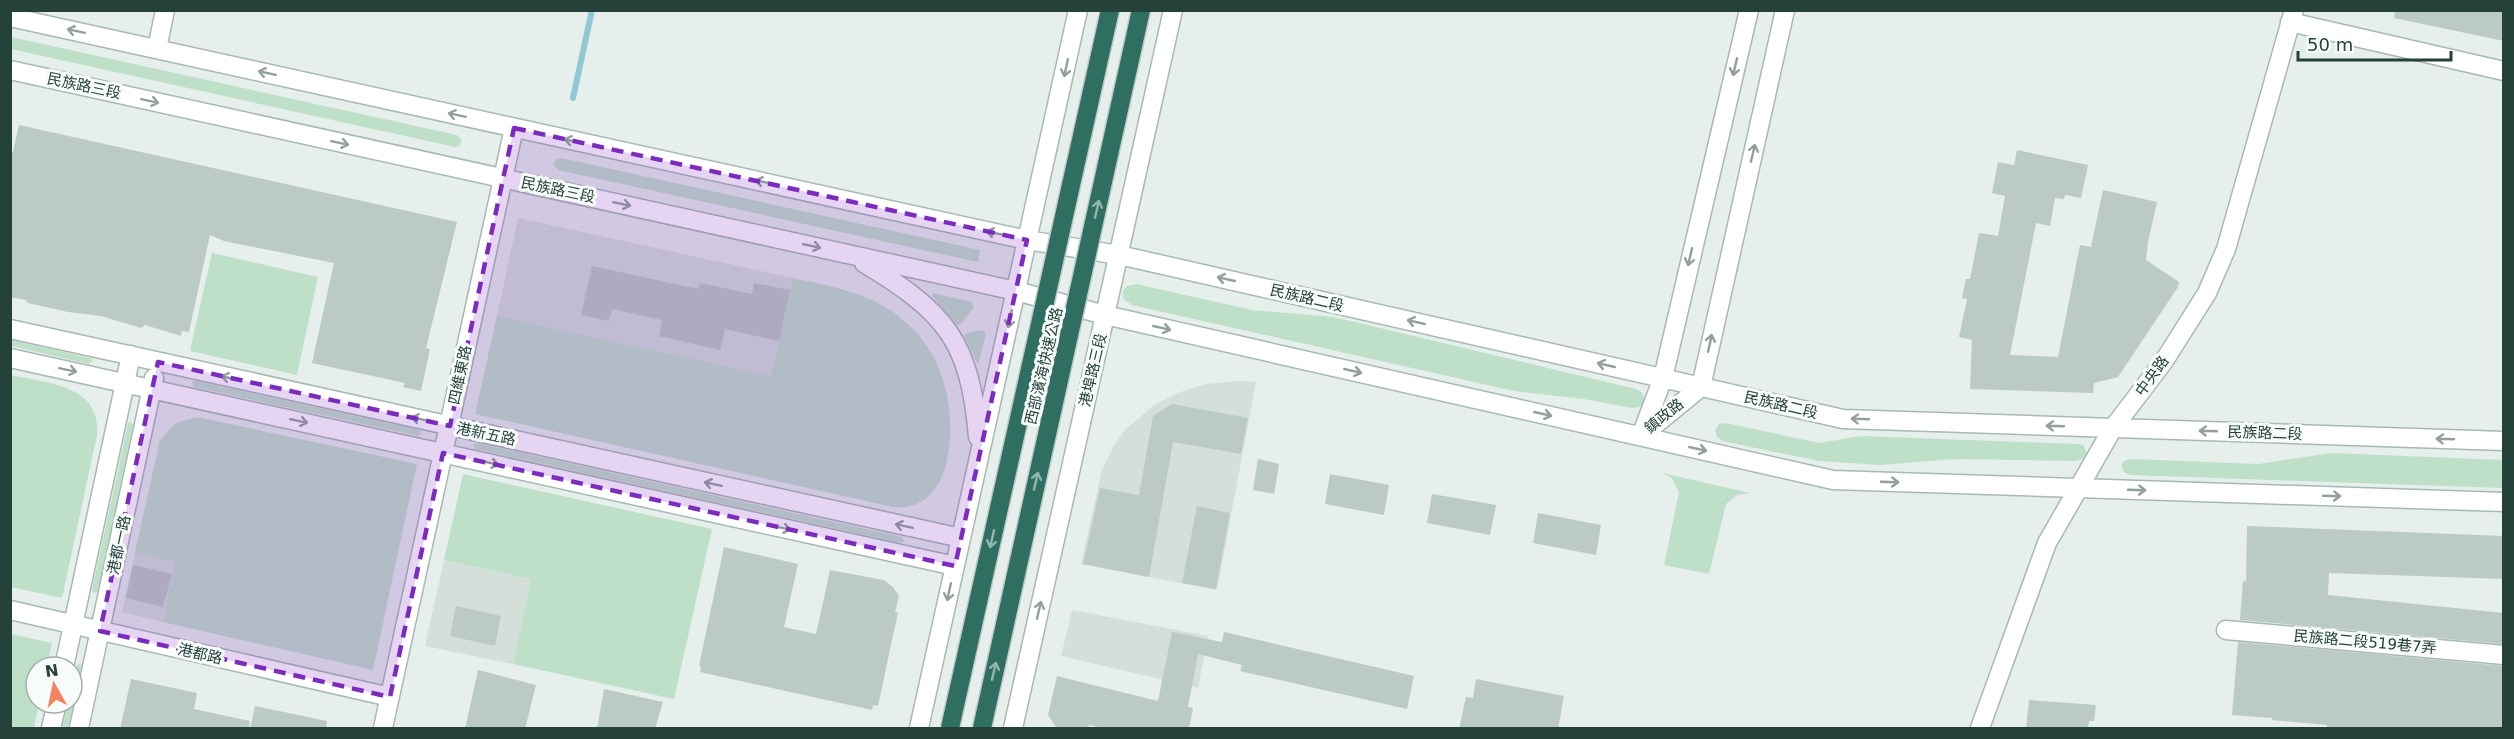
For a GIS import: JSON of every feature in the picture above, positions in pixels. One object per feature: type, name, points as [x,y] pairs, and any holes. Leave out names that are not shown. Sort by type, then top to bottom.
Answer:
[{"type":"highway","name":"西部濱海快速公路","points":[[950,729],[1110,10]]},
{"type":"highway","name":"西部濱海快速公路","points":[[981,729],[1141,10]]},
{"type":"street","points":[[157,49],[165,10]]},
{"type":"street","points":[[919,729],[1078,10]]},
{"type":"street","name":"港埠路三段","points":[[1013,729],[1173,10]]},
{"type":"street","name":"鎮政路","points":[[1641,436],[1663,378],[1749,10]]},
{"type":"street","points":[[1701,387],[1785,10]]},
{"type":"street","points":[[2292,16],[2504,71]]},
{"type":"street","name":"中央路","points":[[1980,729],[2047,543],[2113,428],[2164,361],[2212,281],[2226,249],[2292,16]]},
{"type":"street","points":[[10,17],[1027,240]]},
{"type":"street","name":"民族路三段","points":[[10,70],[1016,291],[1105,315]]},
{"type":"street","name":"四維東路","points":[[384,729],[514,128]]},
{"type":"street","name":"民族路二段","points":[[1027,240],[1119,255],[1844,419],[2504,441]]},
{"type":"street","points":[[850,254],[918,298],[938,317],[951,336],[964,360],[972,386],[980,455]]},
{"type":"street","points":[[1105,315],[1833,480],[2504,502]]},
{"type":"street","name":"港新五路","points":[[10,329],[961,538]]},
{"type":"street","name":"港都一路","points":[[67,655],[131,356]]},
{"type":"street","name":"港新五路","points":[[10,358],[955,566]]},
{"type":"street","name":"港都一路","points":[[79,729],[158,362]]},
{"type":"street","name":"鎮政路","points":[[1641,436],[1701,387]]},
{"type":"street","name":"港都路","points":[[10,610],[390,697]]},
{"type":"street","name":"民族路二段519巷7弄","points":[[2226,630],[2504,655]]},
{"type":"highlighted area","points":[[514,128],[1027,240],[955,566],[443,453],[390,697],[100,631],[158,362],[450,426]]},
{"type":"shaded area","points":[[518,218],[793,278],[771,376],[497,316]]},
{"type":"shaded area","points":[[1256,382],[1217,590],[1081,564],[1102,470],[1124,431],[1153,406],[1177,393],[1206,384]]},
{"type":"shaded area","points":[[135,552],[176,561],[163,622],[122,612]]},
{"type":"shaded area","points":[[444,560],[531,579],[513,664],[425,646]]},
{"type":"shaded area","points":[[1072,610],[1208,636],[1198,688],[1061,656]]},
{"type":"green space","points":[[11,37],[457,135],[462,141],[459,146],[455,147],[11,49]]},
{"type":"green space","points":[[561,158],[980,250],[978,262],[558,170],[553,164],[555,160]]},
{"type":"green space","points":[[212,253],[318,277],[297,375],[190,351]]},
{"type":"green space","points":[[793,278],[851,292],[878,303],[910,326],[932,355],[940,371],[947,397],[950,440],[947,461],[940,480],[929,495],[914,505],[893,507],[475,414],[497,316],[771,376]]},
{"type":"green space","points":[[1136,284],[1252,310],[1334,317],[1636,389],[1642,393],[1645,401],[1640,407],[1632,408],[1584,399],[1514,391],[1132,305],[1123,299],[1123,291],[1127,286]]},
{"type":"green space","points":[[933,293],[972,302],[974,307],[961,324],[957,325],[932,296]]},
{"type":"green space","points":[[983,330],[986,334],[978,365],[964,336],[967,333]]},
{"type":"green space","points":[[11,340],[93,360],[89,364],[11,346]]},
{"type":"green space","points":[[11,375],[69,389],[91,406],[96,418],[97,435],[62,598],[11,587]]},
{"type":"green space","points":[[196,381],[419,430],[422,433],[418,436],[194,387],[192,382]]},
{"type":"green space","points":[[197,417],[417,464],[373,670],[163,622],[175,562],[135,552],[160,440],[176,423]]},
{"type":"green space","points":[[130,421],[133,425],[98,592],[93,593],[92,590]]},
{"type":"green space","points":[[1726,423],[1819,443],[1861,436],[2076,444],[2083,445],[2087,453],[2083,459],[2076,461],[1957,459],[1879,465],[1819,461],[1722,441],[1717,437],[1715,430],[1719,424]]},
{"type":"green space","points":[[477,443],[902,537],[904,541],[901,543],[475,449],[473,444]]},
{"type":"green space","points":[[2331,453],[2503,460],[2503,488],[2130,475],[2124,472],[2121,466],[2124,461],[2131,459],[2258,464]]},
{"type":"green space","points":[[1662,473],[1750,493],[1737,495],[1726,504],[1709,574],[1664,565],[1679,492],[1672,478]]},
{"type":"green space","points":[[463,474],[712,529],[674,699],[513,664],[531,579],[444,560]]},
{"type":"green space","points":[[11,634],[52,643],[50,655],[24,655],[24,715],[37,715],[34,728],[11,728]]},
{"type":"green space","points":[[65,715],[71,715],[68,728],[62,728]]},
{"type":"building","points":[[2395,10],[2504,10],[2504,41],[2394,18]]},
{"type":"building","points":[[19,125],[457,222],[426,348],[430,349],[421,391],[403,387],[405,383],[312,363],[334,263],[224,241],[210,235],[189,332],[182,331],[181,336],[145,325],[141,328],[101,316],[68,312],[10,297],[10,152],[13,152]]},
{"type":"building","points":[[2017,150],[2088,165],[2081,198],[2065,195],[2064,199],[2055,198],[2050,226],[2036,223],[2010,355],[2058,357],[2080,245],[2091,247],[2103,190],[2157,202],[2146,260],[2179,282],[2178,287],[2118,377],[2094,383],[2093,393],[1970,389],[1972,340],[1959,337],[1967,299],[1962,298],[1966,279],[1970,279],[1979,233],[1998,236],[2005,196],[1992,193],[1998,162],[2014,165]]},
{"type":"building","points":[[592,266],[698,289],[700,283],[752,294],[754,283],[790,290],[779,341],[725,329],[720,350],[659,336],[662,320],[612,309],[609,321],[581,315]]},
{"type":"building","points":[[1172,404],[1248,418],[1241,454],[1173,442],[1149,577],[1083,564],[1100,488],[1139,495],[1153,416]]},
{"type":"building","points":[[1258,459],[1279,464],[1274,494],[1253,490]]},
{"type":"building","points":[[1330,474],[1389,485],[1384,515],[1325,504]]},
{"type":"building","points":[[1432,494],[1496,505],[1490,535],[1427,523]]},
{"type":"building","points":[[1197,506],[1230,513],[1216,589],[1182,583]]},
{"type":"building","points":[[1538,513],[1601,525],[1596,555],[1533,543]]},
{"type":"building","points":[[2247,526],[2504,536],[2504,579],[2329,573],[2328,595],[2504,613],[2504,644],[2240,620],[2243,581],[2246,582]]},
{"type":"building","points":[[724,547],[798,564],[784,627],[816,634],[830,570],[884,580],[893,587],[899,596],[895,612],[898,612],[878,706],[873,705],[872,710],[700,672],[701,666],[699,666]]},
{"type":"building","points":[[133,565],[172,574],[163,607],[126,598]]},
{"type":"building","points":[[456,606],[501,616],[495,646],[450,636]]},
{"type":"building","points":[[1172,632],[1222,642],[1224,632],[1414,676],[1407,709],[1240,671],[1242,665],[1198,654],[1188,707],[1193,708],[1189,729],[1107,729],[1089,725],[1088,729],[1056,727],[1048,715],[1057,676],[1158,701]]},
{"type":"building","points":[[2238,642],[2504,666],[2504,729],[2343,729],[2327,727],[2327,725],[2272,720],[2272,718],[2232,715]]},
{"type":"building","points":[[478,670],[536,685],[525,729],[465,729]]},
{"type":"building","points":[[131,679],[197,693],[194,709],[250,721],[249,729],[120,729]]},
{"type":"building","points":[[1476,679],[1564,696],[1558,729],[1459,729],[1466,697],[1473,698]]},
{"type":"building","points":[[604,689],[663,702],[655,729],[597,729]]},
{"type":"building","points":[[2029,700],[2096,705],[2094,721],[2089,721],[2088,729],[2026,729]]},
{"type":"building","points":[[255,706],[327,721],[326,729],[250,729]]},
{"type":"waterway","points":[[573,98],[592,10]]}]
